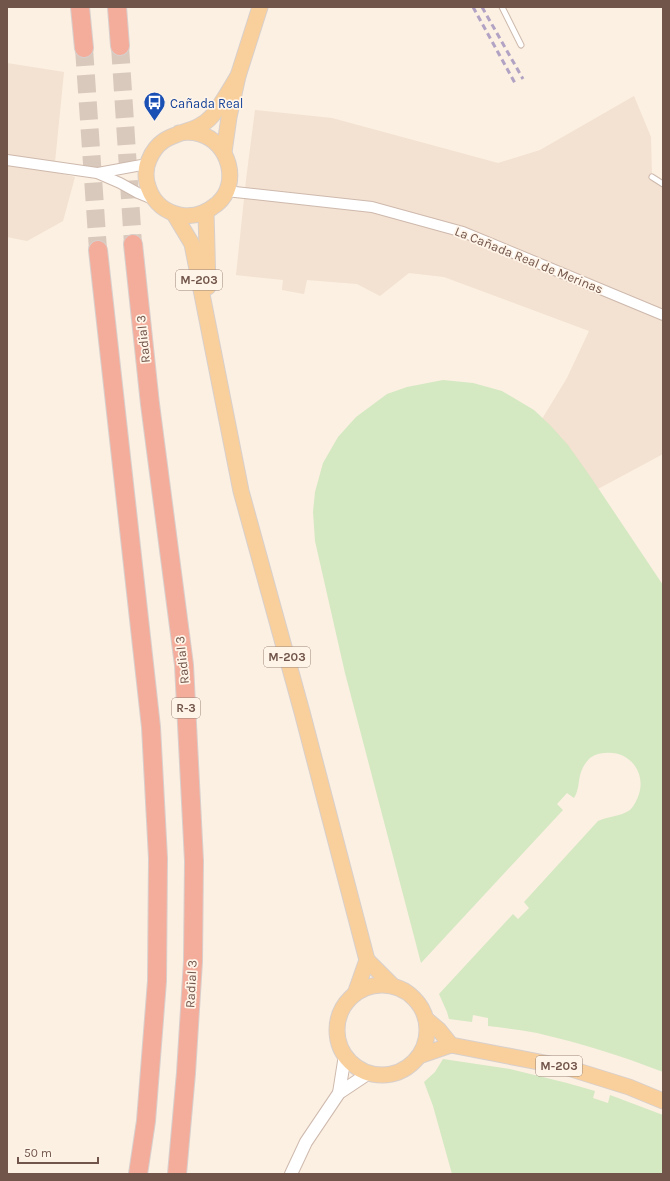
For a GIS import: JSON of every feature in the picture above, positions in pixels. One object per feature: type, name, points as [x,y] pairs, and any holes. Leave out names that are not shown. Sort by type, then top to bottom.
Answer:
[{"type":"highway","points":[[80,7],[84,48]]},
{"type":"highway","points":[[117,7],[120,46]]},
{"type":"highway","name":"Radial 3","points":[[133,244],[150,404],[184,665],[194,861],[193,961],[186,1073],[177,1174]]},
{"type":"highway","points":[[98,250],[151,727],[158,858],[157,981],[146,1121],[138,1174]]},
{"type":"main road","points":[[224,152],[229,117],[238,76],[260,7]]},
{"type":"main road","points":[[147,164],[152,153],[159,144],[168,137],[199,126],[211,117],[238,76]]},
{"type":"main road","points":[[174,214],[185,216],[206,212],[218,203],[226,191],[230,178],[229,165],[224,152],[217,144],[200,133],[179,133]]},
{"type":"main road","name":"M-203","points":[[147,164],[146,177],[149,189],[155,200],[174,214],[192,244],[241,491],[302,712],[367,960]]},
{"type":"main road","name":"M-203","points":[[206,212],[208,292],[214,352]]},
{"type":"main road","points":[[355,994],[367,960],[393,986]]},
{"type":"main road","points":[[380,985],[393,986],[414,998],[421,1007],[426,1019],[426,1038],[419,1056],[409,1066],[397,1072],[378,1075],[369,1073],[355,1066],[344,1055],[339,1043],[337,1031],[339,1018],[345,1005],[355,994],[367,988],[380,985]]},
{"type":"main road","points":[[426,1019],[439,1030],[451,1045]]},
{"type":"main road","name":"M-203","points":[[419,1056],[451,1045],[565,1067],[629,1086],[663,1101]]},
{"type":"street","points":[[7,160],[97,173],[155,200]]},
{"type":"street","points":[[97,173],[147,164]]},
{"type":"street","name":"La Cañada Real de Merinas","points":[[226,191],[372,207],[463,232],[663,315]]},
{"type":"street","points":[[339,1093],[344,1055]]},
{"type":"street","points":[[291,1174],[306,1142],[339,1093],[369,1073]]},
{"type":"lane","points":[[502,7],[522,45]]},
{"type":"lane","points":[[652,177],[663,184]]},
{"type":"shaded area","points":[[7,63],[64,72],[54,172],[75,177],[63,221],[27,241],[7,237]]},
{"type":"shaded area","points":[[634,96],[651,137],[652,177],[663,184],[663,454],[596,490],[531,437],[567,378],[589,331],[444,277],[409,273],[380,296],[357,284],[307,280],[304,294],[282,290],[283,280],[236,275],[255,110],[332,118],[498,163],[540,150]]},
{"type":"green space","points":[[443,380],[473,383],[502,391],[534,410],[568,445],[663,585],[663,1072],[616,1055],[569,1041],[537,1033],[488,1026],[488,1018],[473,1015],[472,1022],[449,1019],[439,994],[513,914],[518,919],[529,908],[524,902],[598,821],[622,814],[633,807],[641,786],[640,778],[634,764],[621,755],[614,753],[603,753],[595,755],[589,759],[580,775],[578,789],[574,798],[567,793],[557,804],[563,810],[421,963],[345,673],[315,541],[313,512],[315,492],[323,463],[338,437],[356,417],[387,394],[407,387]]},
{"type":"green space","points":[[443,1059],[510,1069],[567,1083],[595,1091],[593,1098],[608,1103],[610,1095],[663,1115],[663,1174],[452,1174],[433,1106],[424,1082],[435,1072]]},
{"type":"tunnel","points":[[120,46],[133,244]]},
{"type":"tunnel","points":[[84,48],[98,250]]},
{"type":"railway","points":[[473,7],[516,85]]},
{"type":"railway","points":[[482,7],[523,79]]},
{"type":"place","name":"Cañada Real","points":[[155,122]]}]
